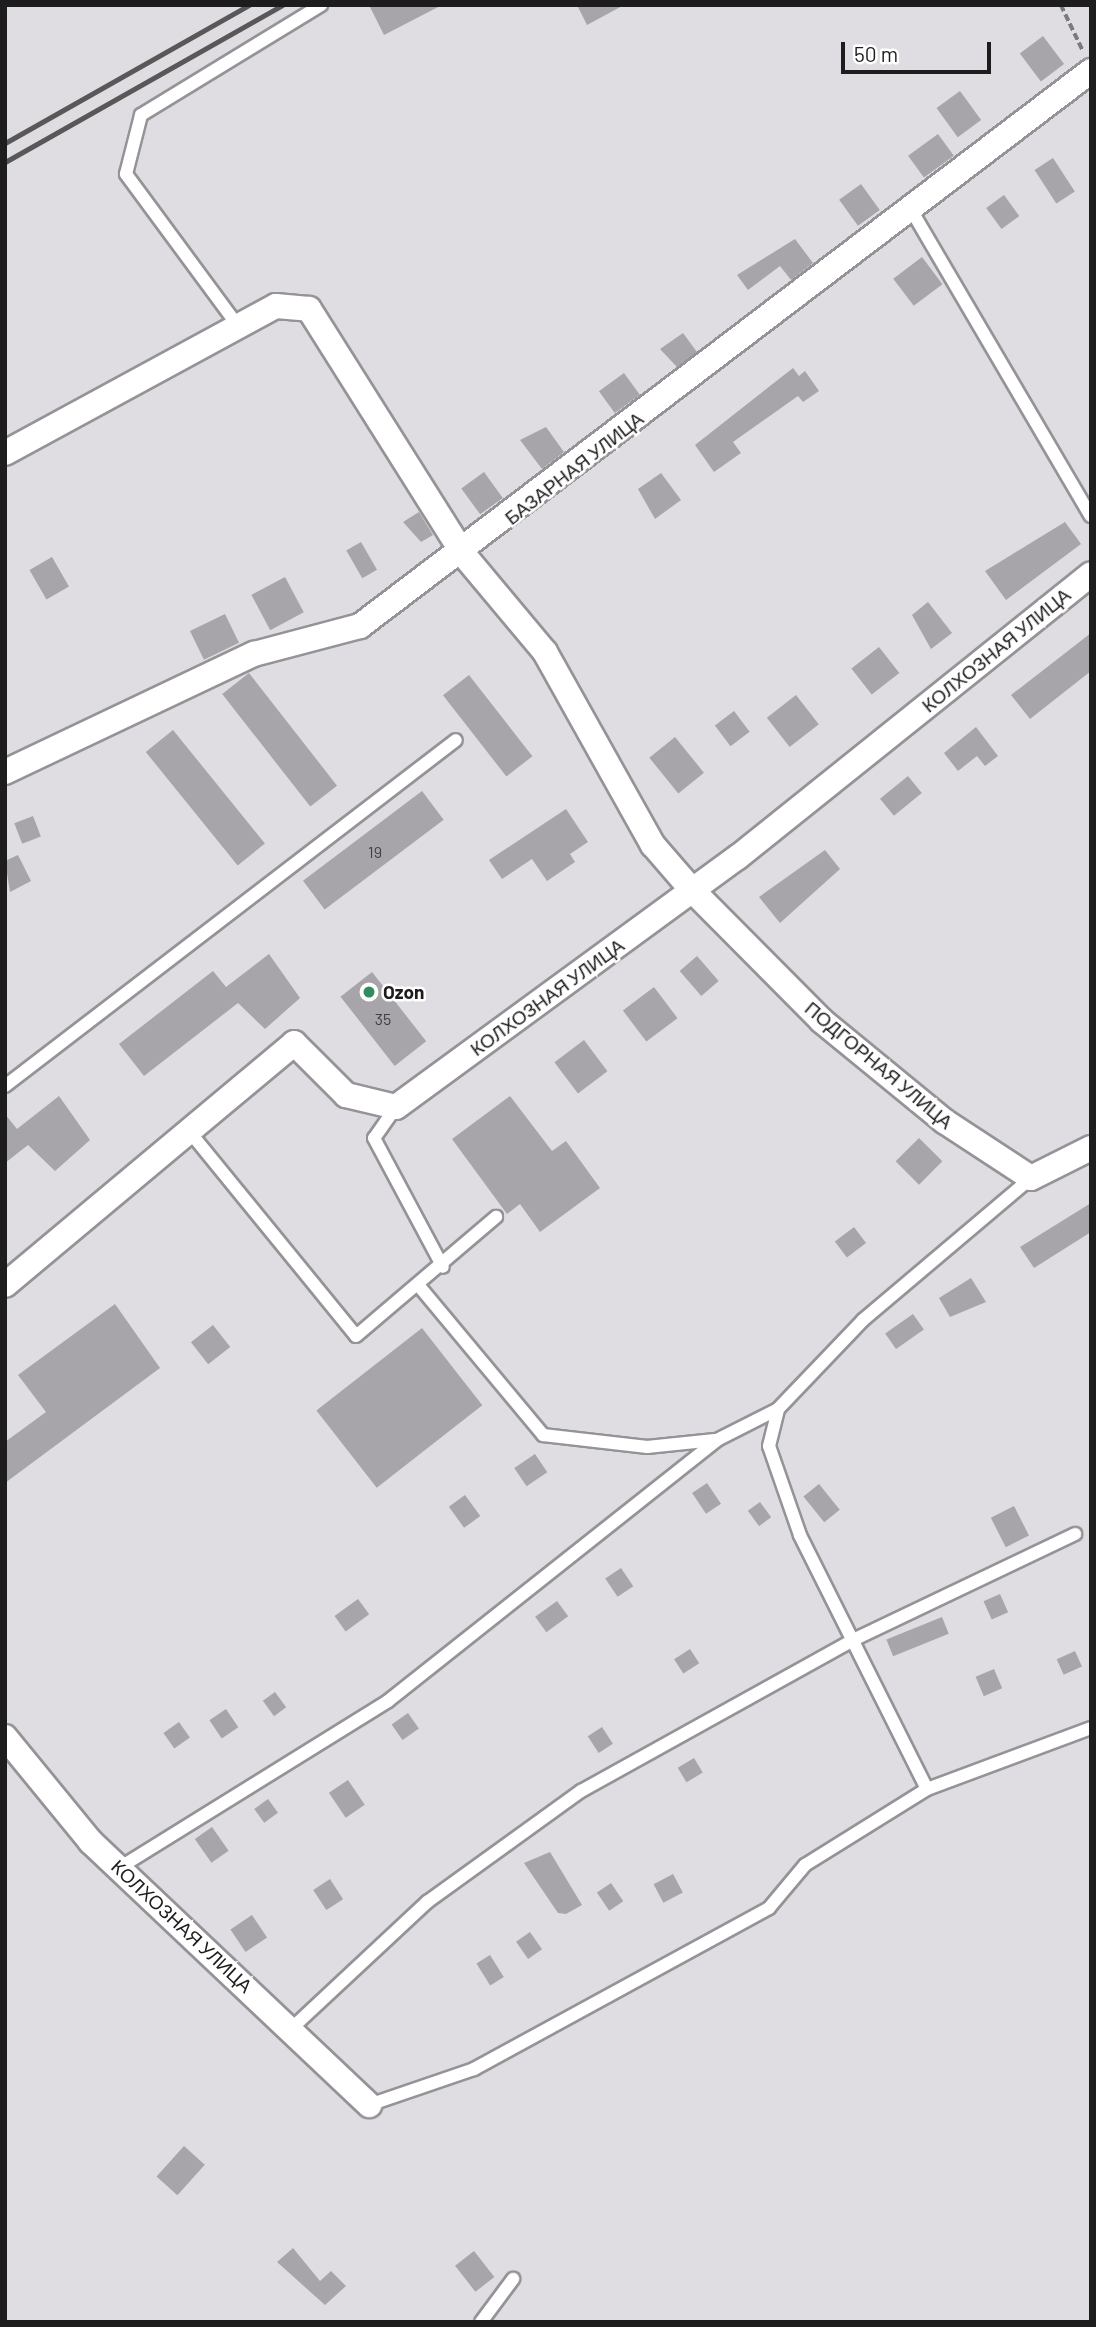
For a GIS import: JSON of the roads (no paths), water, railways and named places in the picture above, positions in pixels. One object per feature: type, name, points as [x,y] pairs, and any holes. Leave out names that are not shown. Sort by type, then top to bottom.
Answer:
[{"type":"street","name":"БАЗАРНАЯ УЛИЦА","points":[[5,772],[254,654],[360,626],[463,554],[910,208],[1088,63]]},
{"type":"street","name":"ПОДГОРНАЯ УЛИЦА","points":[[237,326],[276,306],[309,309],[463,554],[545,652],[653,845],[692,890],[822,1021],[944,1121],[1031,1178]]},
{"type":"street","points":[[5,453],[237,326]]},
{"type":"street","name":"КОЛХОЗНАЯ УЛИЦА","points":[[396,1108],[692,890],[1091,574]]},
{"type":"street","points":[[5,1285],[294,1043],[346,1096],[396,1108]]},
{"type":"street","points":[[1031,1178],[1091,1148]]},
{"type":"street","name":"КОЛХОЗНАЯ УЛИЦА","points":[[5,1737],[119,1868],[292,2028],[369,2105]]},
{"type":"lane","points":[[237,326],[126,174],[141,115],[321,5]]},
{"type":"lane","points":[[910,208],[1091,516]]},
{"type":"lane","points":[[5,1086],[456,740]]},
{"type":"lane","points":[[396,1108],[374,1138],[443,1267]]},
{"type":"lane","points":[[189,1131],[356,1336],[443,1267],[496,1217]]},
{"type":"lane","points":[[119,1868],[388,1701],[717,1440],[778,1409],[863,1320],[1031,1178]]},
{"type":"lane","points":[[419,1286],[543,1435],[647,1447],[717,1440]]},
{"type":"lane","points":[[778,1409],[769,1446],[800,1535],[855,1639],[928,1789]]},
{"type":"lane","points":[[292,2028],[427,1902],[581,1791],[855,1639],[1075,1534]]},
{"type":"lane","points":[[369,2105],[474,2069],[769,1908],[805,1864],[928,1789],[1091,1728]]},
{"type":"lane","points":[[481,2322],[513,2279]]},
{"type":"railway","points":[[5,143],[249,5]]},
{"type":"railway","points":[[5,162],[282,5]]},
{"type":"place","name":"Ozon","points":[[369,992]]}]
